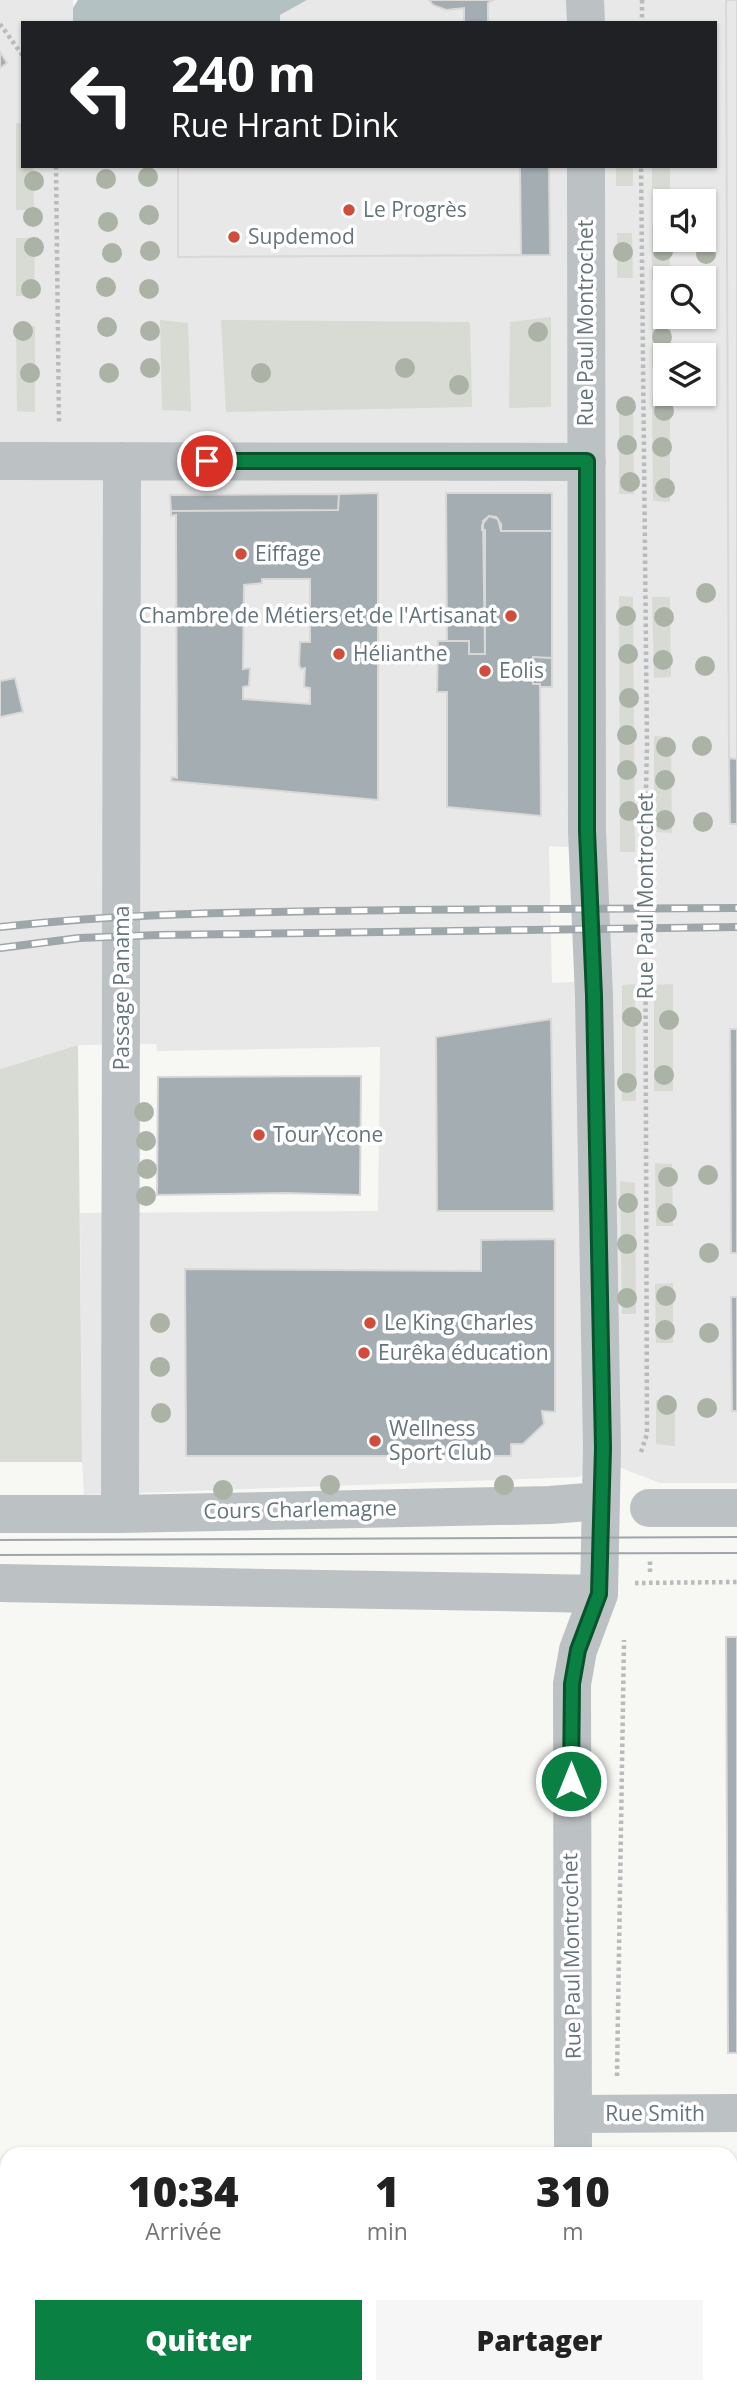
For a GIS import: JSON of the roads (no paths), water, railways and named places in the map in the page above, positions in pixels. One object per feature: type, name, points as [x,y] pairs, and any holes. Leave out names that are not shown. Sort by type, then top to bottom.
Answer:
[{"type":"street","points":[[585,0],[586,21]]},
{"type":"street","name":"Rue Paul Montrochet","points":[[573,2147],[572,1684],[578,1650],[611,1589],[600,1501],[603,1448],[594,1010],[587,831],[586,168]]},
{"type":"street","points":[[0,460],[587,461]]},
{"type":"street","name":"Passage Panama","points":[[120,1514],[122,461]]},
{"type":"street","name":"Cours Charlemagne","points":[[0,1514],[550,1505],[600,1501]]},
{"type":"street","points":[[649,1508],[737,1508]]},
{"type":"street","points":[[0,1583],[611,1589]]},
{"type":"street","name":"Rue Smith","points":[[573,2114],[737,2113]]},
{"type":"tram line","points":[[0,1540],[737,1537]]},
{"type":"tram line","points":[[0,1555],[737,1553]]},
{"type":"railway","points":[[0,927],[99,918],[248,912],[737,908]]},
{"type":"railway","points":[[0,948],[79,938],[159,935],[737,927]]},
{"type":"place","name":"Le Progrès","points":[[349,210]]},
{"type":"place","name":"Supdemod","points":[[234,237]]},
{"type":"place","name":"Eiffage","points":[[241,554]]},
{"type":"place","name":"Chambre de Métiers et de l'Artisanat","points":[[511,616]]},
{"type":"place","name":"Hélianthe","points":[[339,654]]},
{"type":"place","name":"Eolis","points":[[485,671]]},
{"type":"place","name":"Tour Ycone","points":[[259,1135]]},
{"type":"place","name":"Le King Charles","points":[[370,1323]]},
{"type":"place","name":"Eurêka éducation","points":[[364,1353]]},
{"type":"place","name":"Wellness Sport Club","points":[[375,1441]]}]
